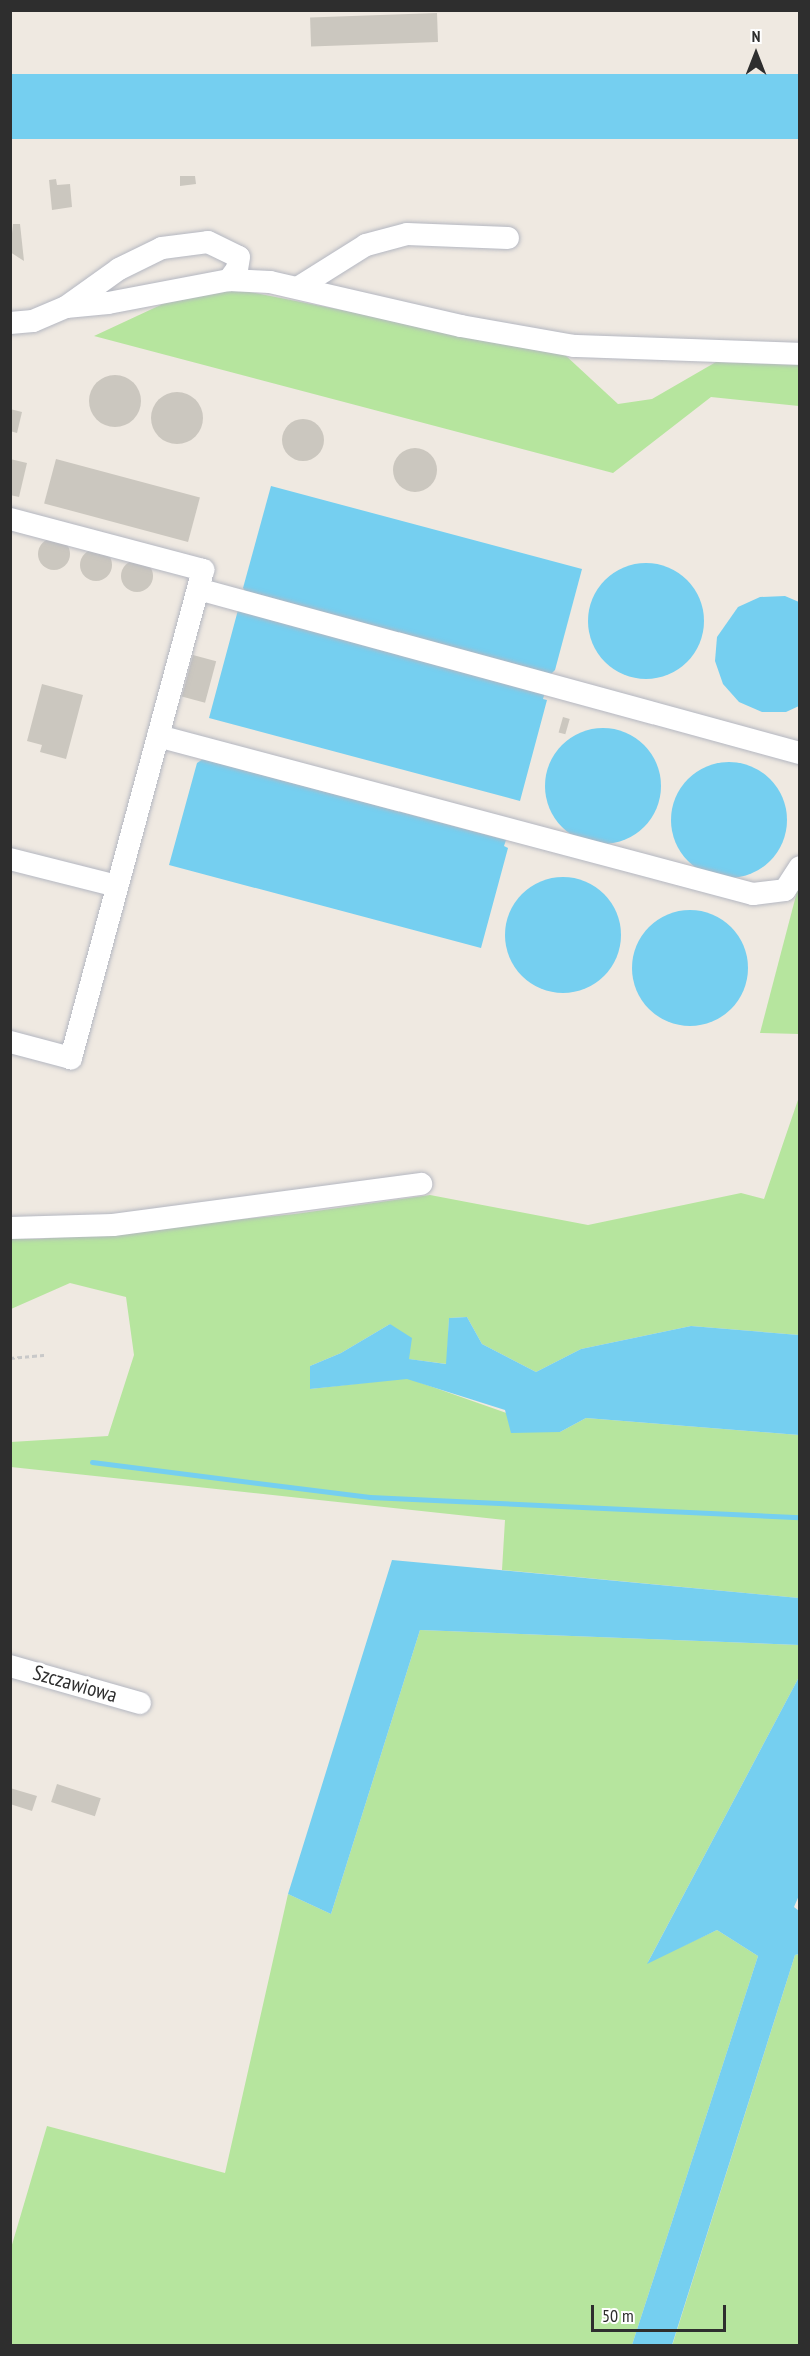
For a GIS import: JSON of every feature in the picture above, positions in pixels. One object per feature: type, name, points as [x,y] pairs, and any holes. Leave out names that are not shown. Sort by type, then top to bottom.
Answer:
[{"type":"lane","points":[[299,287],[366,245],[407,234],[508,238]]},
{"type":"lane","points":[[10,323],[33,321],[66,307],[119,269],[173,247],[208,242],[225,248],[239,257],[237,269],[229,280]]},
{"type":"lane","points":[[66,307],[108,303],[229,280],[299,287],[461,326],[574,346],[800,354]]},
{"type":"lane","points":[[10,519],[203,570],[72,1058],[10,1042]]},
{"type":"lane","points":[[198,589],[800,753]]},
{"type":"lane","points":[[158,736],[753,894],[785,890],[800,867]]},
{"type":"lane","points":[[10,859],[117,886]]},
{"type":"lane","points":[[10,1228],[112,1225],[421,1184]]},
{"type":"lane","name":"Szczawiowa","points":[[10,1666],[140,1702]]},
{"type":"path","points":[[10,1358],[46,1355]]},
{"type":"green space","points":[[235,289],[564,354],[618,404],[652,399],[716,362],[799,365],[799,406],[711,397],[613,473],[94,336],[167,302]]},
{"type":"green space","points":[[799,884],[799,1034],[760,1033]]},
{"type":"green space","points":[[799,1097],[799,1335],[691,1326],[581,1349],[536,1372],[482,1344],[467,1317],[449,1318],[447,1364],[408,1359],[390,1324],[341,1353],[310,1366],[310,1389],[407,1378],[560,1432],[586,1418],[799,1435],[799,1598],[502,1570],[505,1520],[11,1467],[11,1442],[108,1436],[134,1355],[126,1297],[70,1283],[11,1309],[11,1238],[40,1239],[295,1214],[430,1195],[588,1225],[741,1193],[764,1199]]},
{"type":"green space","points":[[420,1630],[799,1645],[799,1677],[648,1962],[717,1930],[758,1956],[632,2345],[11,2346],[11,2248],[47,2126],[225,2173],[288,1894],[331,1914]]},
{"type":"green space","points":[[799,1954],[799,2345],[672,2346],[795,1955]]},
{"type":"water","points":[[11,74],[799,74],[799,139],[11,139]]},
{"type":"water","points":[[271,486],[582,569],[555,670],[550,675],[247,594],[243,588]]},
{"type":"water","points":[[646,563],[668,567],[687,580],[700,599],[704,621],[700,643],[687,662],[668,675],[646,679],[624,675],[605,662],[592,643],[588,621],[592,599],[605,580],[624,567]]},
{"type":"water","points":[[785,596],[799,602],[799,706],[786,712],[762,712],[739,702],[723,684],[715,661],[717,637],[738,607],[760,597]]},
{"type":"water","points":[[238,610],[545,692],[543,699],[547,700],[520,801],[209,718]]},
{"type":"water","points":[[603,728],[625,732],[644,745],[657,764],[661,786],[657,808],[644,827],[625,840],[603,844],[581,840],[562,827],[549,808],[545,786],[549,764],[562,745],[581,732]]},
{"type":"water","points":[[203,759],[506,840],[504,846],[508,848],[481,948],[169,865],[197,763]]},
{"type":"water","points":[[729,762],[751,766],[770,779],[783,798],[787,820],[783,842],[770,861],[751,874],[729,878],[707,874],[688,861],[675,842],[671,820],[675,798],[688,779],[707,766]]},
{"type":"water","points":[[563,877],[585,881],[604,894],[617,913],[621,935],[617,957],[604,976],[585,989],[563,993],[541,989],[522,976],[509,957],[505,935],[509,913],[522,894],[541,881]]},
{"type":"water","points":[[690,910],[712,914],[731,927],[744,946],[748,968],[744,990],[731,1009],[712,1022],[690,1026],[668,1022],[649,1009],[636,990],[632,968],[636,946],[649,927],[668,914]]},
{"type":"water","points":[[467,1317],[482,1344],[536,1372],[581,1349],[691,1326],[799,1335],[799,1435],[586,1418],[560,1432],[511,1433],[505,1410],[407,1379],[310,1389],[310,1366],[341,1353],[390,1324],[412,1338],[409,1359],[446,1364],[449,1318]]},
{"type":"water","points":[[392,1560],[799,1598],[799,1645],[420,1630],[331,1914],[288,1894]]},
{"type":"water","points":[[799,1677],[800,1893],[794,1907],[799,1911],[799,1954],[795,1955],[672,2345],[632,2345],[758,1956],[717,1930],[647,1964]]},
{"type":"building","points":[[437,13],[438,42],[311,46],[310,17]]},
{"type":"building","points":[[180,176],[195,176],[196,184],[180,186]]},
{"type":"building","points":[[56,179],[57,185],[70,184],[72,207],[52,210],[49,180]]},
{"type":"building","points":[[13,224],[20,224],[24,261],[10,252]]},
{"type":"building","points":[[115,375],[125,377],[133,383],[139,391],[141,401],[139,411],[133,419],[125,425],[115,427],[105,425],[97,419],[91,411],[89,401],[91,391],[97,383],[105,377]]},
{"type":"building","points":[[172,392],[182,392],[191,396],[199,404],[203,418],[199,432],[191,440],[182,444],[172,444],[163,440],[155,432],[151,423],[151,413],[155,404],[163,396]]},
{"type":"building","points":[[10,409],[22,412],[17,433],[10,431]]},
{"type":"building","points":[[303,419],[311,420],[318,425],[323,432],[323,448],[318,455],[311,460],[303,461],[295,460],[288,455],[283,448],[282,440],[283,432],[288,425],[295,420]]},
{"type":"building","points":[[415,448],[430,455],[437,470],[430,485],[415,492],[400,485],[393,470],[400,455]]},
{"type":"building","points":[[10,459],[27,463],[19,497],[10,495]]},
{"type":"building","points":[[56,459],[200,498],[188,542],[44,503]]},
{"type":"building","points":[[54,538],[65,543],[70,554],[65,565],[54,570],[43,565],[38,554],[43,543]]},
{"type":"building","points":[[96,549],[107,554],[112,565],[107,576],[96,581],[85,576],[80,565],[85,554]]},
{"type":"building","points":[[137,560],[148,565],[153,576],[148,587],[137,592],[126,587],[121,576],[126,565]]},
{"type":"building","points":[[193,655],[216,661],[205,703],[182,697]]},
{"type":"building","points":[[42,684],[83,695],[66,759],[40,752],[42,745],[27,741]]},
{"type":"building","points":[[563,717],[570,719],[565,734],[559,732]]},
{"type":"building","points":[[57,1784],[101,1798],[95,1816],[51,1802]]},
{"type":"building","points":[[10,1788],[37,1796],[32,1811],[10,1804]]},
{"type":"waterway","points":[[92,1462],[370,1497],[800,1517]]}]
